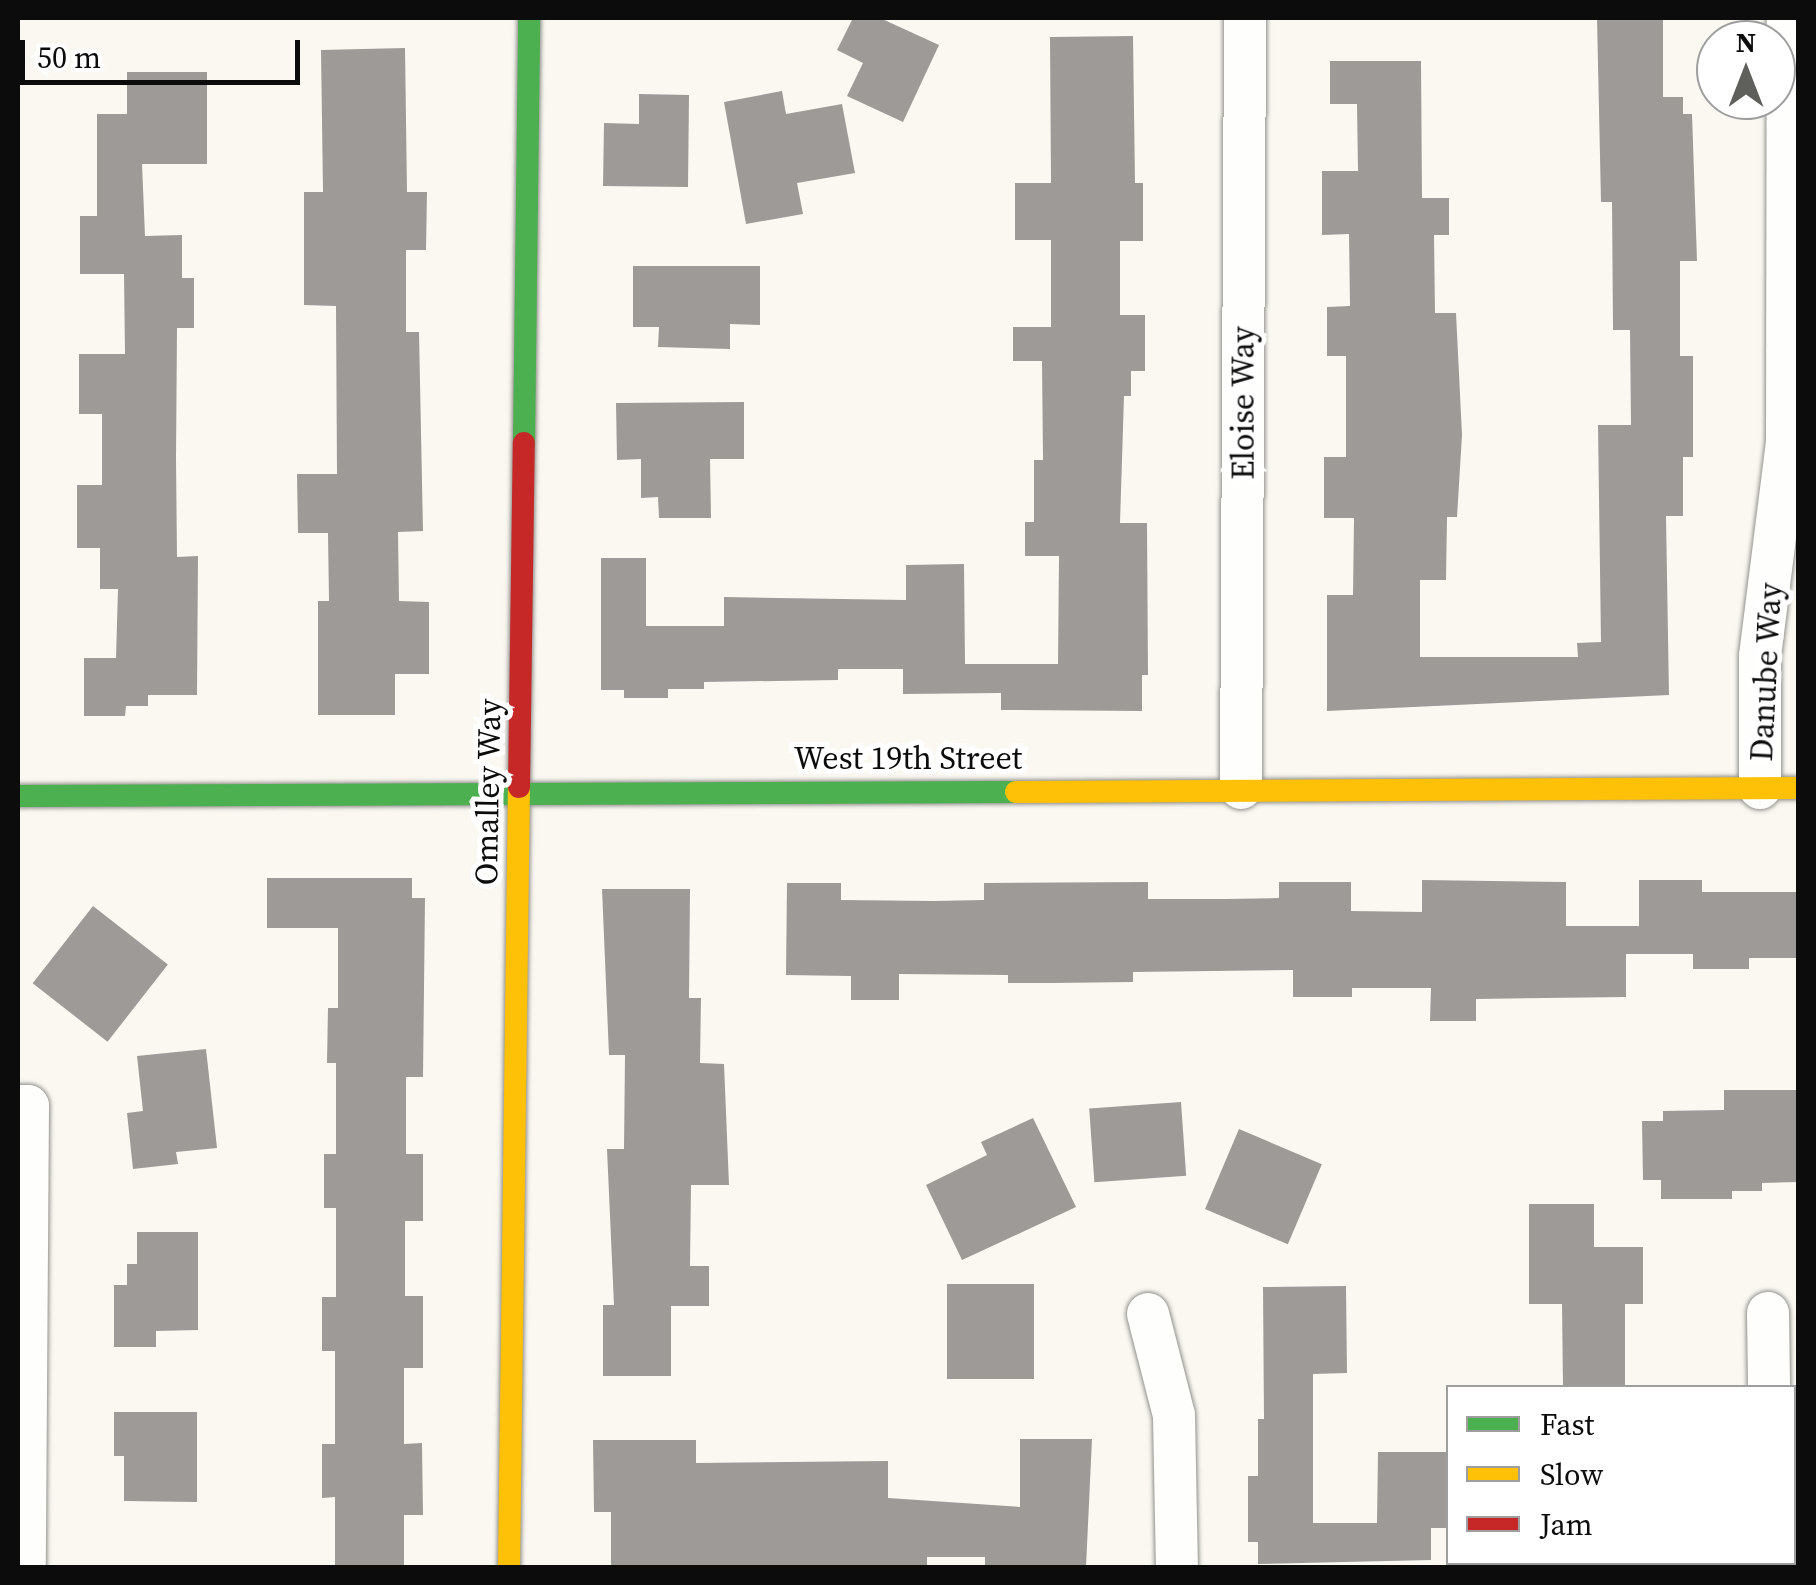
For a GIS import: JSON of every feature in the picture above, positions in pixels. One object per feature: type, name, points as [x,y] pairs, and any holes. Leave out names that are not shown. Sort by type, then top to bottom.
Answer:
[{"type":"main road","name":"Omalley Way","points":[[510,1568],[529,18]]},
{"type":"main road","name":"West 19th Street","points":[[18,796],[1779,788]]},
{"type":"street","name":"Eloise Way","points":[[1241,788],[1245,18]]},
{"type":"street","name":"Danube Way","points":[[1779,788],[1760,656],[1787,443],[1788,18]]},
{"type":"street","points":[[22,1106],[25,1568]]},
{"type":"street","points":[[1768,1313],[1768,1385]]},
{"type":"street","points":[[1148,1314],[1174,1415],[1177,1568]]},
{"type":"building","points":[[853,18],[880,18],[939,45],[903,122],[847,96],[863,63],[837,50]]},
{"type":"building","points":[[1597,18],[1663,18],[1663,97],[1683,97],[1683,114],[1692,114],[1697,261],[1680,261],[1680,356],[1693,356],[1693,457],[1683,457],[1683,516],[1666,516],[1669,695],[1327,711],[1327,595],[1353,595],[1354,518],[1324,518],[1324,457],[1346,457],[1346,356],[1327,356],[1327,307],[1350,306],[1349,234],[1322,235],[1322,171],[1358,171],[1357,104],[1330,104],[1330,61],[1421,61],[1422,198],[1449,198],[1449,235],[1434,235],[1435,313],[1456,313],[1462,435],[1457,517],[1447,517],[1446,580],[1420,580],[1420,657],[1578,657],[1577,643],[1601,642],[1598,425],[1631,425],[1630,330],[1613,330],[1612,202],[1601,202]]},
{"type":"building","points":[[1133,36],[1135,183],[1143,183],[1143,241],[1120,241],[1120,315],[1145,315],[1145,371],[1131,371],[1131,396],[1124,396],[1120,523],[1147,523],[1148,675],[1142,675],[1142,711],[1001,710],[1001,693],[903,694],[903,669],[838,669],[838,680],[704,682],[704,689],[668,689],[668,698],[624,698],[624,690],[601,690],[601,558],[646,558],[646,626],[724,626],[724,597],[906,600],[906,565],[964,564],[965,664],[1058,664],[1059,556],[1025,556],[1025,522],[1034,522],[1034,460],[1043,460],[1042,361],[1013,361],[1013,327],[1051,327],[1051,240],[1015,240],[1015,183],[1051,183],[1050,37]]},
{"type":"building","points":[[405,48],[407,192],[427,192],[426,250],[406,250],[406,332],[419,332],[423,531],[398,532],[399,601],[429,602],[429,674],[395,674],[395,715],[318,715],[318,601],[329,601],[328,533],[298,533],[297,474],[337,474],[336,306],[304,305],[304,192],[323,192],[321,50]]},
{"type":"building","points":[[127,72],[207,72],[207,164],[142,164],[145,236],[182,235],[182,278],[194,278],[194,328],[177,328],[176,458],[177,557],[198,556],[197,695],[148,695],[148,706],[126,706],[125,716],[84,716],[84,658],[116,658],[118,589],[100,589],[100,548],[77,548],[77,485],[102,485],[102,414],[79,414],[79,354],[125,354],[124,274],[80,274],[80,216],[97,216],[97,114],[127,114]]},
{"type":"building","points":[[782,91],[786,114],[842,104],[855,173],[797,183],[803,214],[746,224],[724,102]]},
{"type":"building","points":[[639,94],[689,95],[688,187],[603,186],[604,123],[639,124]]},
{"type":"building","points":[[633,266],[760,266],[760,325],[730,324],[730,349],[658,347],[659,327],[633,327]]},
{"type":"building","points":[[744,402],[744,459],[710,459],[711,518],[659,518],[658,497],[641,498],[641,459],[617,460],[616,403]]},
{"type":"building","points":[[267,878],[412,878],[412,898],[425,898],[423,1077],[406,1077],[406,1154],[423,1154],[423,1221],[405,1221],[405,1296],[423,1296],[423,1368],[404,1368],[404,1444],[422,1443],[423,1515],[404,1515],[404,1568],[335,1568],[335,1497],[322,1498],[322,1444],[335,1444],[335,1351],[322,1351],[322,1297],[336,1297],[336,1208],[324,1208],[324,1154],[336,1154],[336,1063],[327,1063],[328,1008],[338,1008],[338,928],[267,928]]},
{"type":"building","points":[[1422,880],[1566,882],[1566,926],[1639,926],[1639,880],[1702,880],[1702,892],[1798,892],[1798,958],[1749,958],[1749,969],[1693,969],[1693,954],[1626,954],[1626,997],[1476,999],[1476,1021],[1430,1021],[1431,988],[1352,988],[1352,997],[1293,997],[1293,970],[1133,972],[1133,982],[1053,983],[1008,983],[1008,975],[899,974],[899,1000],[851,1000],[851,976],[786,975],[787,883],[841,883],[841,900],[934,901],[984,900],[984,883],[1148,882],[1148,899],[1226,899],[1279,898],[1279,882],[1351,882],[1351,911],[1422,912]]},
{"type":"building","points":[[602,889],[690,889],[689,998],[701,998],[700,1063],[724,1064],[729,1185],[691,1185],[690,1266],[709,1266],[709,1306],[671,1306],[671,1376],[603,1376],[603,1305],[614,1305],[607,1149],[624,1149],[625,1055],[609,1055]]},
{"type":"building","points":[[93,906],[168,964],[108,1042],[33,983]]},
{"type":"building","points":[[206,1049],[217,1148],[176,1152],[178,1164],[133,1169],[127,1113],[143,1111],[137,1056]]},
{"type":"building","points":[[1724,1090],[1798,1090],[1798,1182],[1762,1183],[1762,1191],[1732,1191],[1732,1199],[1661,1199],[1661,1180],[1643,1180],[1642,1121],[1663,1121],[1663,1111],[1724,1110]]},
{"type":"building","points":[[1181,1102],[1186,1176],[1094,1182],[1089,1108]]},
{"type":"building","points":[[1033,1118],[1076,1207],[962,1260],[926,1185],[987,1155],[981,1142]]},
{"type":"building","points":[[1239,1129],[1322,1164],[1288,1244],[1205,1209]]},
{"type":"building","points":[[1529,1204],[1594,1204],[1594,1247],[1643,1247],[1643,1304],[1625,1304],[1625,1385],[1563,1385],[1562,1304],[1529,1304]]},
{"type":"building","points":[[137,1232],[198,1232],[198,1330],[156,1331],[156,1347],[114,1347],[114,1285],[127,1285],[127,1264],[137,1264]]},
{"type":"building","points":[[947,1284],[1034,1284],[1034,1379],[947,1379]]},
{"type":"building","points":[[1346,1286],[1347,1373],[1313,1374],[1313,1523],[1377,1523],[1378,1452],[1446,1452],[1446,1528],[1431,1528],[1431,1560],[1258,1564],[1258,1542],[1248,1542],[1248,1476],[1258,1476],[1258,1419],[1264,1419],[1263,1287]]},
{"type":"building","points":[[114,1412],[197,1412],[197,1502],[124,1501],[124,1456],[114,1456]]},
{"type":"building","points":[[1020,1439],[1092,1439],[1086,1567],[985,1567],[985,1557],[927,1557],[927,1567],[611,1568],[611,1512],[594,1512],[593,1440],[696,1440],[696,1463],[888,1461],[888,1498],[1020,1507]]},
{"type":"traffic: fast","points":[[524,443],[529,18]]},
{"type":"traffic: fast","points":[[18,796],[1016,792]]},
{"type":"traffic: slow","points":[[509,1568],[519,787]]},
{"type":"traffic: slow","points":[[1016,792],[1798,788]]},
{"type":"traffic: jam","points":[[519,787],[524,443]]}]
